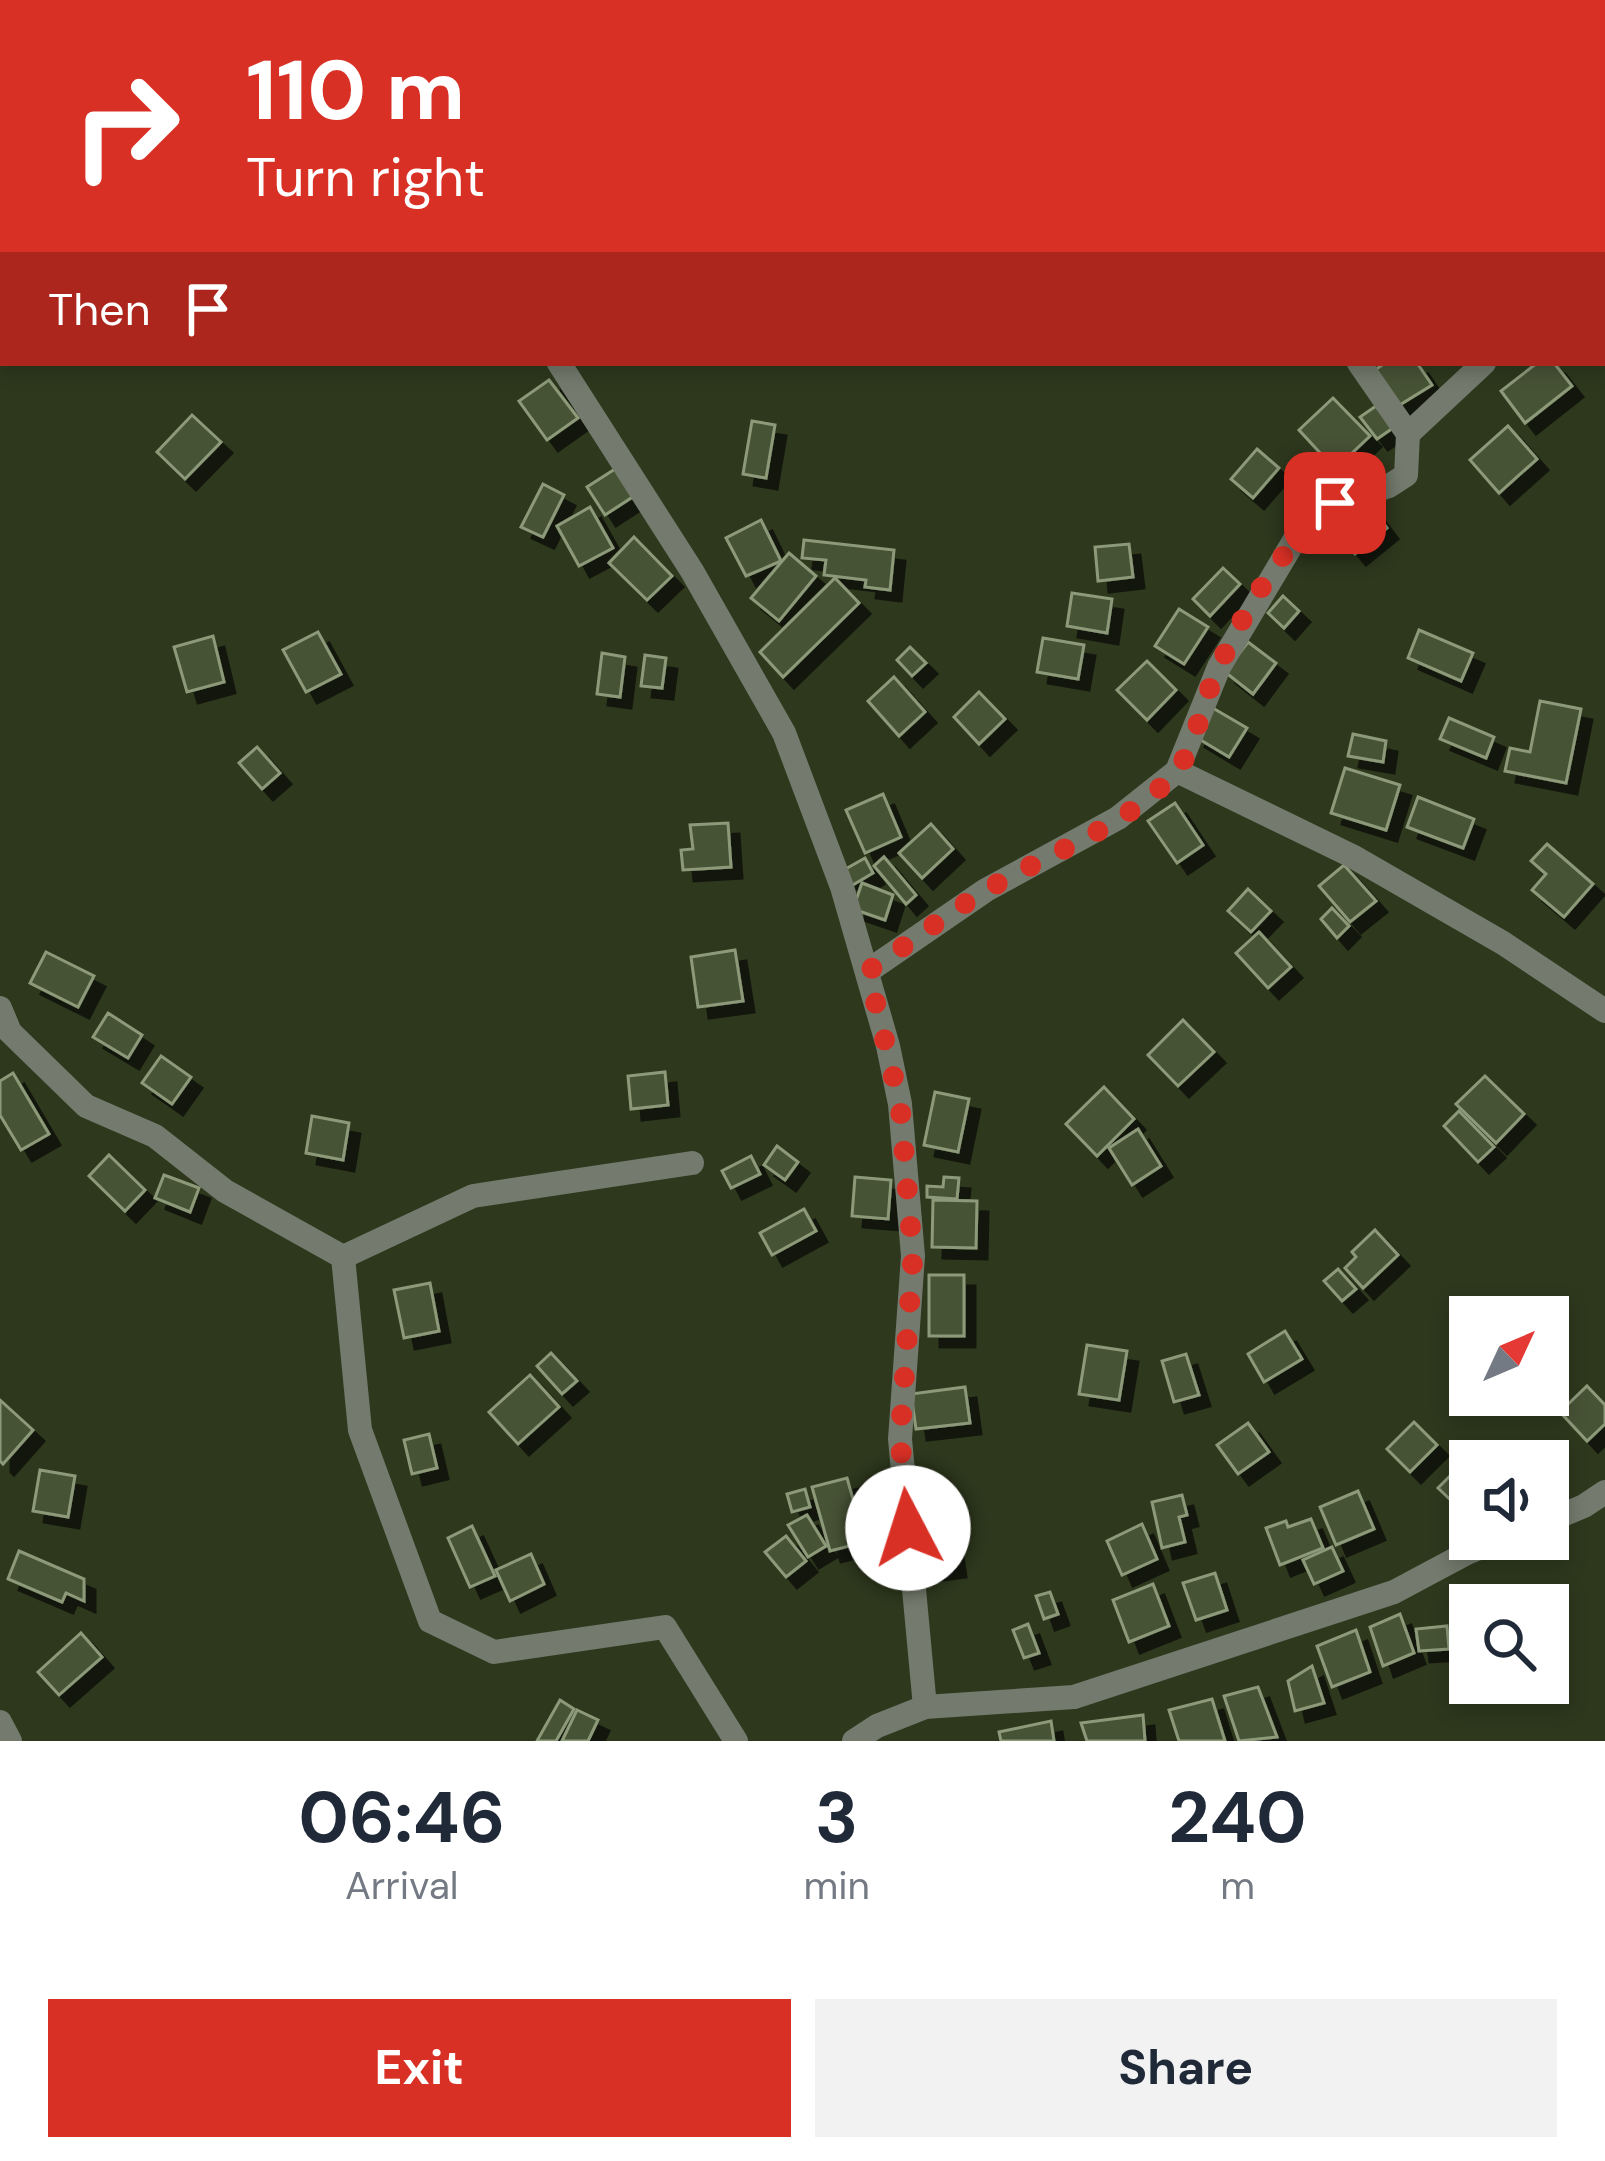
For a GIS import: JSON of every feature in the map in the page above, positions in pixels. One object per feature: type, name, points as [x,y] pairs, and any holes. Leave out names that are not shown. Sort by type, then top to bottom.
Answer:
[{"type":"street","points":[[561,366],[692,571],[784,733],[868,971],[900,1104],[913,1256],[900,1439],[925,1707]]},
{"type":"street","points":[[1361,366],[1408,434]]},
{"type":"street","points":[[868,971],[986,890],[1118,818],[1177,771],[1219,667],[1294,541],[1335,503],[1403,479],[1408,434],[1481,366]]},
{"type":"street","points":[[1177,771],[1352,856],[1503,943],[1605,1011]]},
{"type":"street","points":[[0,1008],[10,1032],[86,1106],[154,1136],[224,1191],[344,1257]]},
{"type":"street","points":[[344,1257],[473,1196],[692,1163]]},
{"type":"street","points":[[344,1257],[360,1430],[430,1621],[494,1652],[665,1628],[736,1741]]},
{"type":"street","points":[[1569,1512],[1605,1492]]},
{"type":"street","points":[[854,1741],[925,1707],[1074,1697],[1394,1592],[1452,1560]]},
{"type":"street","points":[[0,1722],[10,1741]]},
{"type":"building","points":[[1419,366],[1432,385],[1398,406],[1375,370]]},
{"type":"building","points":[[1533,366],[1556,366],[1572,386],[1525,423],[1501,391]]},
{"type":"building","points":[[549,380],[578,418],[547,440],[519,401]]},
{"type":"building","points":[[1333,398],[1370,436],[1335,469],[1299,430]]},
{"type":"building","points":[[1376,406],[1393,428],[1377,439],[1360,417]]},
{"type":"building","points":[[192,415],[221,442],[185,479],[157,452]]},
{"type":"building","points":[[752,421],[775,425],[766,478],[743,474]]},
{"type":"building","points":[[1508,426],[1537,459],[1499,493],[1470,460]]},
{"type":"building","points":[[1257,449],[1279,468],[1253,498],[1231,479]]},
{"type":"building","points":[[615,469],[634,496],[605,515],[587,487]]},
{"type":"building","points":[[543,484],[564,495],[543,537],[521,527]]},
{"type":"building","points":[[1368,503],[1387,528],[1355,554],[1335,530]]},
{"type":"building","points":[[590,507],[613,548],[579,566],[557,526]]},
{"type":"building","points":[[761,520],[781,561],[746,576],[726,538]]},
{"type":"building","points":[[634,537],[672,576],[647,600],[609,563]]},
{"type":"building","points":[[804,540],[894,550],[890,590],[865,587],[866,580],[824,575],[826,560],[802,558]]},
{"type":"building","points":[[1129,544],[1133,577],[1098,581],[1095,547]]},
{"type":"building","points":[[789,553],[816,576],[779,621],[751,598]]},
{"type":"building","points":[[1223,568],[1240,584],[1210,616],[1193,599]]},
{"type":"building","points":[[835,578],[859,603],[783,677],[760,652]]},
{"type":"building","points":[[1072,593],[1112,599],[1107,633],[1067,626]]},
{"type":"building","points":[[1283,596],[1299,611],[1284,628],[1268,613]]},
{"type":"building","points":[[1179,609],[1208,627],[1184,664],[1155,646]]},
{"type":"building","points":[[1419,630],[1473,653],[1461,681],[1408,658]]},
{"type":"building","points":[[318,632],[341,674],[306,692],[283,650]]},
{"type":"building","points":[[213,636],[224,682],[187,692],[174,647]]},
{"type":"building","points":[[1043,638],[1084,645],[1078,679],[1037,672]]},
{"type":"building","points":[[1248,642],[1276,663],[1253,694],[1225,672]]},
{"type":"building","points":[[910,647],[926,663],[912,676],[897,660]]},
{"type":"building","points":[[602,653],[625,657],[620,697],[597,694]]},
{"type":"building","points":[[645,655],[666,658],[662,688],[641,686]]},
{"type":"building","points":[[1147,661],[1176,690],[1147,720],[1117,690]]},
{"type":"building","points":[[894,677],[925,712],[899,736],[868,701]]},
{"type":"building","points":[[979,692],[1005,719],[979,744],[954,717]]},
{"type":"building","points":[[1540,701],[1581,709],[1566,783],[1505,771],[1510,748],[1530,752]]},
{"type":"building","points":[[1211,707],[1247,728],[1229,757],[1194,736]]},
{"type":"building","points":[[1449,718],[1494,737],[1486,758],[1440,739]]},
{"type":"building","points":[[1353,734],[1386,741],[1383,762],[1348,756]]},
{"type":"building","points":[[257,747],[280,773],[262,789],[239,763]]},
{"type":"building","points":[[1345,768],[1400,785],[1386,830],[1331,813]]},
{"type":"building","points":[[883,794],[901,837],[865,853],[846,810]]},
{"type":"building","points":[[1418,797],[1474,819],[1463,848],[1407,827]]},
{"type":"building","points":[[1175,803],[1203,845],[1177,863],[1148,821]]},
{"type":"building","points":[[728,823],[731,867],[683,870],[681,850],[693,849],[690,825]]},
{"type":"building","points":[[931,824],[953,849],[922,878],[899,853]]},
{"type":"building","points":[[1547,844],[1593,884],[1564,917],[1532,890],[1546,874],[1531,861]]},
{"type":"building","points":[[884,857],[916,895],[906,904],[874,866]]},
{"type":"building","points":[[865,858],[873,873],[851,886],[842,871]]},
{"type":"building","points":[[1344,865],[1376,901],[1350,922],[1319,886]]},
{"type":"building","points":[[862,883],[893,895],[885,920],[853,909]]},
{"type":"building","points":[[1248,889],[1271,911],[1251,932],[1228,911]]},
{"type":"building","points":[[1332,908],[1349,926],[1337,938],[1321,919]]},
{"type":"building","points":[[1259,932],[1291,967],[1268,988],[1236,953]]},
{"type":"building","points":[[735,950],[743,1001],[698,1007],[691,957]]},
{"type":"building","points":[[46,952],[94,976],[78,1007],[30,983]]},
{"type":"building","points":[[108,1013],[142,1035],[128,1058],[93,1037]]},
{"type":"building","points":[[1183,1020],[1214,1052],[1178,1086],[1148,1055]]},
{"type":"building","points":[[161,1056],[191,1077],[172,1104],[142,1083]]},
{"type":"building","points":[[665,1072],[668,1105],[631,1109],[628,1076]]},
{"type":"building","points":[[13,1073],[49,1134],[21,1150],[0,1115],[0,1081]]},
{"type":"building","points":[[1485,1076],[1524,1114],[1496,1143],[1456,1104]]},
{"type":"building","points":[[1104,1087],[1134,1119],[1097,1156],[1066,1124]]},
{"type":"building","points":[[935,1092],[969,1099],[958,1152],[924,1145]]},
{"type":"building","points":[[1459,1111],[1494,1147],[1478,1162],[1444,1126]]},
{"type":"building","points":[[312,1116],[349,1123],[343,1160],[306,1153]]},
{"type":"building","points":[[1138,1129],[1161,1166],[1132,1185],[1109,1148]]},
{"type":"building","points":[[777,1146],[798,1162],[785,1180],[764,1165]]},
{"type":"building","points":[[109,1155],[145,1190],[125,1211],[89,1176]]},
{"type":"building","points":[[751,1156],[760,1174],[731,1188],[722,1171]]},
{"type":"building","points":[[164,1175],[199,1188],[190,1212],[155,1198]]},
{"type":"building","points":[[855,1177],[891,1180],[888,1219],[852,1216]]},
{"type":"building","points":[[944,1177],[959,1178],[957,1199],[927,1197],[927,1186],[943,1187]]},
{"type":"building","points":[[933,1200],[977,1201],[976,1248],[932,1247]]},
{"type":"building","points":[[804,1209],[816,1231],[772,1255],[760,1233]]},
{"type":"building","points":[[1375,1230],[1398,1255],[1363,1288],[1345,1268],[1356,1257],[1352,1252]]},
{"type":"building","points":[[1338,1269],[1356,1289],[1342,1301],[1324,1281]]},
{"type":"building","points":[[929,1275],[964,1275],[964,1336],[929,1336]]},
{"type":"building","points":[[430,1283],[439,1331],[404,1338],[394,1290]]},
{"type":"building","points":[[1285,1331],[1302,1359],[1264,1382],[1248,1354]]},
{"type":"building","points":[[1087,1345],[1127,1351],[1119,1400],[1079,1394]]},
{"type":"building","points":[[551,1353],[577,1381],[562,1394],[537,1366]]},
{"type":"building","points":[[1186,1354],[1199,1395],[1174,1402],[1162,1361]]},
{"type":"building","points":[[530,1375],[559,1407],[518,1444],[489,1412]]},
{"type":"building","points":[[1587,1386],[1605,1405],[1605,1424],[1587,1441],[1564,1416],[1569,1416],[1569,1403]]},
{"type":"building","points":[[965,1387],[970,1423],[916,1429],[911,1394]]},
{"type":"building","points":[[0,1400],[33,1430],[3,1464],[0,1461]]},
{"type":"building","points":[[1414,1422],[1437,1445],[1410,1472],[1387,1449]]},
{"type":"building","points":[[1248,1423],[1269,1452],[1238,1474],[1217,1445]]},
{"type":"building","points":[[429,1434],[437,1468],[412,1474],[404,1440]]},
{"type":"building","points":[[40,1470],[75,1476],[68,1517],[33,1511]]},
{"type":"building","points":[[1449,1477],[1449,1498],[1438,1488]]},
{"type":"building","points":[[847,1478],[865,1542],[830,1551],[812,1487]]},
{"type":"building","points":[[805,1489],[810,1507],[792,1512],[787,1494]]},
{"type":"building","points":[[1358,1491],[1374,1529],[1336,1545],[1320,1507]]},
{"type":"building","points":[[1182,1495],[1187,1515],[1179,1517],[1185,1542],[1162,1548],[1152,1502]]},
{"type":"building","points":[[807,1515],[826,1546],[808,1557],[788,1525]]},
{"type":"building","points":[[1311,1519],[1323,1548],[1280,1565],[1266,1528]]},
{"type":"building","points":[[1142,1524],[1157,1559],[1122,1575],[1107,1541]]},
{"type":"building","points":[[949,1525],[955,1566],[924,1570],[919,1530]]},
{"type":"building","points":[[472,1526],[495,1576],[470,1587],[448,1538]]},
{"type":"building","points":[[786,1536],[806,1561],[786,1577],[765,1552]]},
{"type":"building","points":[[1332,1547],[1343,1571],[1314,1584],[1303,1560]]},
{"type":"building","points":[[19,1551],[84,1579],[84,1601],[66,1593],[62,1602],[8,1579]]},
{"type":"building","points":[[531,1554],[544,1584],[510,1601],[496,1570]]},
{"type":"building","points":[[1215,1573],[1227,1610],[1196,1620],[1183,1583]]},
{"type":"building","points":[[1153,1584],[1169,1626],[1129,1642],[1113,1600]]},
{"type":"building","points":[[1050,1592],[1058,1614],[1044,1619],[1036,1596]]},
{"type":"building","points":[[1400,1614],[1414,1653],[1383,1666],[1370,1627]]},
{"type":"building","points":[[1028,1624],[1039,1653],[1024,1658],[1013,1630]]},
{"type":"building","points":[[1447,1626],[1449,1649],[1419,1651],[1416,1629]]},
{"type":"building","points":[[1356,1630],[1370,1672],[1332,1687],[1317,1646]]},
{"type":"building","points":[[81,1633],[102,1657],[59,1695],[38,1672]]},
{"type":"building","points":[[1312,1666],[1324,1703],[1295,1711],[1288,1681]]},
{"type":"building","points":[[1258,1687],[1277,1737],[1239,1741],[1224,1696]]},
{"type":"building","points":[[1212,1699],[1225,1741],[1179,1741],[1169,1710]]},
{"type":"building","points":[[560,1700],[574,1709],[556,1741],[537,1741]]},
{"type":"building","points":[[577,1710],[598,1720],[588,1741],[562,1741]]},
{"type":"building","points":[[1143,1715],[1145,1741],[1087,1741],[1081,1723]]},
{"type":"building","points":[[1051,1721],[1054,1741],[1001,1741],[999,1732]]},
{"type":"route","points":[[908,1528],[900,1439],[913,1256],[900,1104],[868,971],[986,890],[1118,818],[1177,771],[1219,667],[1268,582],[1294,541],[1335,503]]}]
